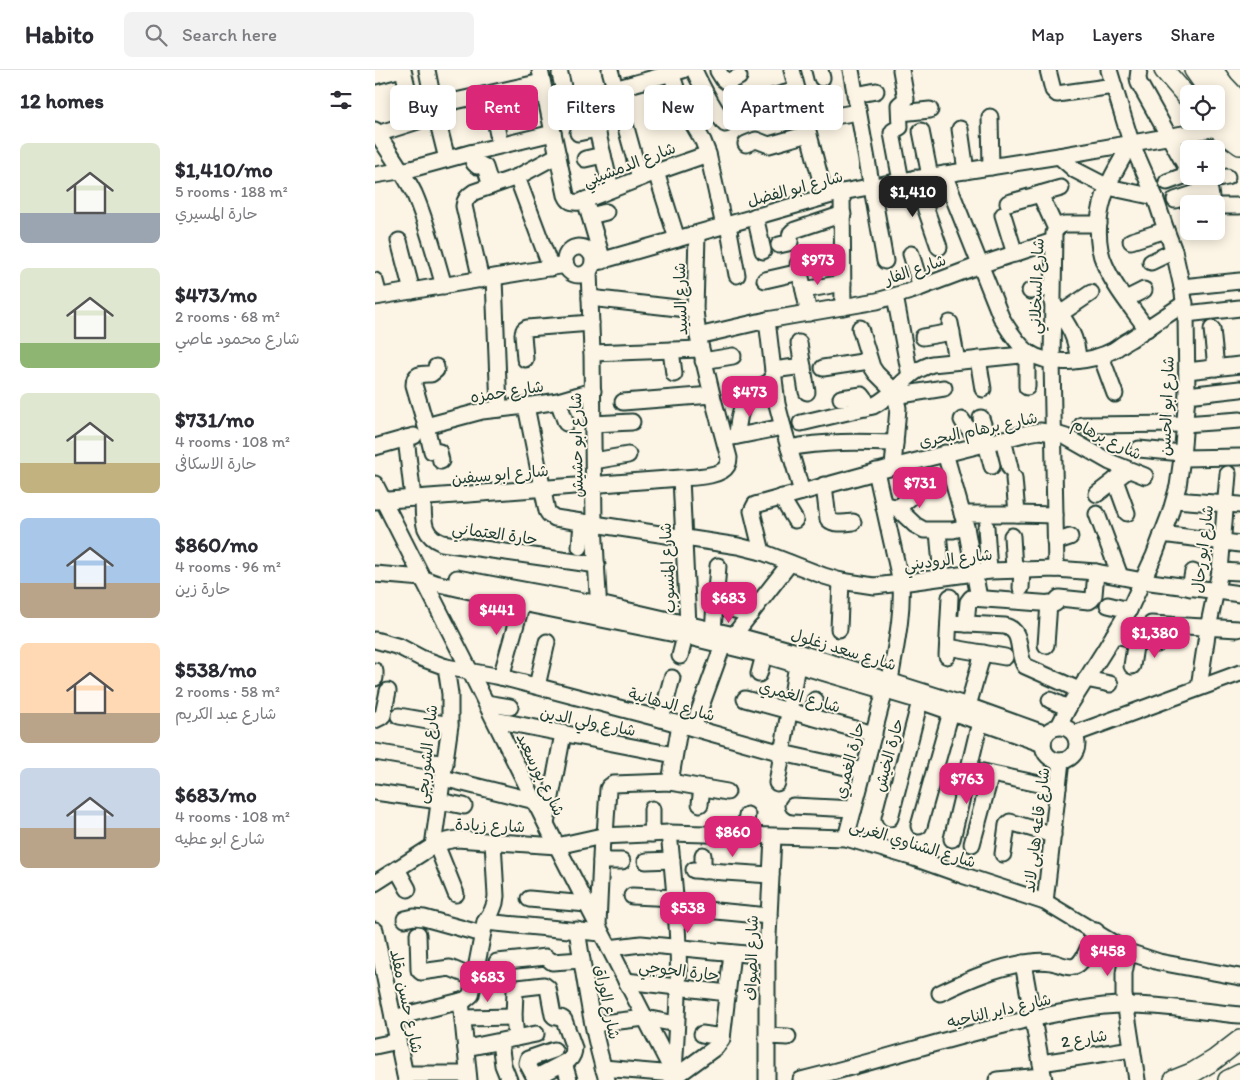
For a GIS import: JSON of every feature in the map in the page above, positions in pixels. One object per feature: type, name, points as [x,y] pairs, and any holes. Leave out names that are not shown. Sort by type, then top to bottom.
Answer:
[{"type":"main road","points":[[1164,70],[1180,88]]},
{"type":"main road","points":[[1194,70],[1205,85]]},
{"type":"main road","points":[[1213,70],[1240,102]]},
{"type":"main road","points":[[1225,109],[1240,125]]},
{"type":"main road","points":[[1221,130],[1240,145]]},
{"type":"main road","points":[[1174,1080],[1194,1072],[1214,1060],[1240,1040]]},
{"type":"main road","points":[[1229,1080],[1240,1074]]},
{"type":"street","points":[[375,76],[398,70]]},
{"type":"street","points":[[403,70],[407,85]]},
{"type":"street","points":[[427,70],[433,100],[437,105],[541,76],[558,155],[517,177],[469,195],[463,206],[487,279],[499,409]]},
{"type":"street","points":[[610,70],[614,85]]},
{"type":"street","points":[[695,70],[708,73],[719,70],[723,80],[727,82],[739,77]]},
{"type":"street","points":[[695,70],[702,89],[723,121]]},
{"type":"street","points":[[792,70],[796,85]]},
{"type":"street","points":[[851,70],[885,261]]},
{"type":"street","points":[[901,70],[906,96],[905,101],[899,105],[900,127],[892,133],[908,179],[939,247]]},
{"type":"street","points":[[1048,70],[1053,90],[1057,94],[1114,86]]},
{"type":"street","name":"شارع ابو الحسن","points":[[1049,735],[1083,684],[1114,645],[1143,581],[1175,500],[1182,456],[1187,394],[1186,309],[1183,287],[1174,251],[1155,197],[1131,142],[1109,70]]},
{"type":"street","points":[[1139,70],[1139,83],[1180,156]]},
{"type":"street","points":[[626,85],[675,71],[682,106],[703,141],[708,154],[737,275]]},
{"type":"street","points":[[560,74],[563,85]]},
{"type":"street","points":[[855,95],[876,91]]},
{"type":"street","points":[[900,113],[930,110]]},
{"type":"street","points":[[843,115],[858,112]]},
{"type":"street","points":[[990,117],[991,167]]},
{"type":"street","points":[[960,128],[966,171]]},
{"type":"street","points":[[390,129],[376,132],[413,192],[421,210],[445,286]]},
{"type":"street","points":[[440,130],[447,159]]},
{"type":"street","points":[[497,130],[500,145]]},
{"type":"street","points":[[578,133],[592,130]]},
{"type":"street","points":[[597,130],[611,189]]},
{"type":"street","points":[[631,130],[650,179],[677,239]]},
{"type":"street","points":[[807,130],[825,196]]},
{"type":"street","name":"شارع ابو الفضل","points":[[595,265],[677,239],[842,192],[908,179],[1059,156],[1169,136],[1192,130]]},
{"type":"street","points":[[921,131],[937,175],[980,265],[1001,317],[1015,339],[1029,354],[1027,388]]},
{"type":"street","points":[[375,175],[401,171],[553,133]]},
{"type":"street","points":[[746,144],[756,140],[769,145],[808,134]]},
{"type":"street","points":[[1131,142],[1108,187],[1101,210],[1098,234],[1104,264],[1147,329]]},
{"type":"street","points":[[470,153],[475,165],[485,167],[491,186]]},
{"type":"street","name":"شارع الدمشيني","points":[[558,155],[567,195],[569,200],[574,203],[611,189],[650,179],[708,154]]},
{"type":"street","points":[[585,159],[603,155]]},
{"type":"street","points":[[1059,156],[1075,170],[1108,187],[1155,197]]},
{"type":"street","points":[[376,291],[413,291],[558,266],[565,261],[569,252],[580,248],[585,249],[591,255],[595,265],[582,275],[574,274],[558,266],[517,177]]},
{"type":"street","points":[[1167,182],[1180,177]]},
{"type":"street","points":[[1015,254],[1005,209],[1040,194],[1061,188]]},
{"type":"street","points":[[1190,195],[1208,189],[1211,195]]},
{"type":"street","points":[[842,192],[843,307]]},
{"type":"street","points":[[1040,194],[1054,235]]},
{"type":"street","points":[[1175,200],[1180,198]]},
{"type":"street","name":"شارع ابو حشيش","points":[[585,200],[590,216],[595,265],[590,298],[594,484],[588,523],[597,565],[599,612]]},
{"type":"street","points":[[1225,206],[1240,206]]},
{"type":"street","points":[[590,216],[606,212]]},
{"type":"street","points":[[779,245],[789,242],[789,235],[792,231],[843,214]]},
{"type":"street","points":[[755,216],[763,251]]},
{"type":"street","name":"شارع السخلاني","points":[[1056,569],[1053,433],[1059,407],[1052,360],[1058,258],[1054,235],[1060,225],[1099,224]]},
{"type":"street","points":[[1131,240],[1166,230]]},
{"type":"street","name":"شارع السيد","points":[[697,234],[695,310],[701,349],[711,395],[730,437],[728,465],[717,474]]},
{"type":"street","name":"شارع الفار","points":[[701,349],[767,320],[877,301],[895,296],[1015,254],[1054,235]]},
{"type":"street","points":[[399,241],[413,291]]},
{"type":"street","points":[[1151,262],[1174,251]]},
{"type":"street","points":[[911,254],[921,287]]},
{"type":"street","points":[[765,280],[799,268],[809,313]]},
{"type":"street","points":[[1183,287],[1240,281]]},
{"type":"street","points":[[804,290],[843,283]]},
{"type":"street","points":[[1126,299],[1144,290]]},
{"type":"street","points":[[1030,291],[1055,301],[1080,295]]},
{"type":"street","points":[[895,296],[910,376]]},
{"type":"street","points":[[590,298],[695,310]]},
{"type":"street","points":[[1055,301],[1075,339],[1078,360]]},
{"type":"street","points":[[801,423],[866,408],[883,402],[894,394],[910,376],[932,364],[1029,354],[1041,358],[1065,361],[1101,356],[1115,350],[1147,329],[1186,309],[1240,308]]},
{"type":"street","points":[[767,320],[777,404],[801,492]]},
{"type":"street","points":[[525,358],[523,334],[527,328],[591,323]]},
{"type":"street","points":[[923,337],[951,327],[957,361]]},
{"type":"street","points":[[860,328],[869,361],[876,373],[894,394],[898,408],[893,467]]},
{"type":"street","points":[[1212,329],[1216,368]]},
{"type":"street","points":[[799,344],[807,392]]},
{"type":"street","points":[[592,353],[701,349],[733,356]]},
{"type":"street","points":[[671,350],[674,374]]},
{"type":"street","points":[[1101,356],[1115,394]]},
{"type":"street","points":[[978,359],[983,388]]},
{"type":"street","points":[[823,368],[869,361]]},
{"type":"street","points":[[1187,371],[1240,365]]},
{"type":"street","points":[[730,437],[745,401],[757,388],[773,375],[803,366]]},
{"type":"street","points":[[436,367],[434,373],[416,376],[414,384],[432,451],[439,452],[441,461]]},
{"type":"street","points":[[894,394],[944,388]]},
{"type":"street","points":[[1187,394],[1240,389]]},
{"type":"street","name":"شارع حمزه","points":[[375,446],[406,438],[466,415],[559,401],[593,391]]},
{"type":"street","points":[[623,402],[711,395]]},
{"type":"street","points":[[841,398],[862,395],[865,399],[866,408]]},
{"type":"street","points":[[559,401],[566,423]]},
{"type":"street","points":[[526,406],[547,511],[552,517],[588,523],[580,547]]},
{"type":"street","points":[[981,418],[990,442],[1012,473],[1017,514]]},
{"type":"street","points":[[962,420],[977,436],[990,442]]},
{"type":"street","name":"شارع برهام","points":[[1082,426],[1184,424],[1240,420]]},
{"type":"street","points":[[593,424],[632,422]]},
{"type":"street","points":[[730,437],[783,427]]},
{"type":"street","name":"شارع برهام البحرى","points":[[762,552],[752,509],[755,505],[876,471],[990,442],[1040,431],[1053,433]]},
{"type":"street","name":"شارع برهام","points":[[1053,433],[1065,437],[1110,462],[1145,476]]},
{"type":"street","name":"حارة العتماني","points":[[406,438],[425,527],[428,534],[434,540],[442,543],[597,565]]},
{"type":"street","points":[[789,448],[827,442],[895,443]]},
{"type":"street","points":[[990,442],[992,466]]},
{"type":"street","points":[[1139,449],[1182,456],[1240,457]]},
{"type":"street","points":[[945,453],[964,520],[982,571]]},
{"type":"street","points":[[594,461],[628,455]]},
{"type":"street","points":[[1097,494],[1128,470]]},
{"type":"street","name":"حارة الغمري","points":[[846,838],[888,686],[901,610],[901,583],[891,508],[876,471]]},
{"type":"street","name":"شارع ابو سيفين","points":[[379,501],[717,474]]},
{"type":"street","name":"شارع ابو رحال","points":[[1199,687],[1208,628],[1220,571],[1223,542],[1233,504],[1232,477]]},
{"type":"street","name":"شارع المنسوب","points":[[680,656],[686,631],[681,478]]},
{"type":"street","points":[[1115,480],[1127,513]]},
{"type":"street","name":"شارع بورسعيد","points":[[375,484],[379,501],[470,670],[675,1077]]},
{"type":"street","points":[[824,486],[828,519],[831,522],[853,522]]},
{"type":"street","points":[[912,496],[891,508],[924,530],[953,530],[964,520],[1017,514],[1055,515]]},
{"type":"street","points":[[783,497],[795,520]]},
{"type":"street","points":[[1175,500],[1233,504]]},
{"type":"street","points":[[1097,514],[1120,576]]},
{"type":"street","name":"شارع الروديني","points":[[588,523],[739,546],[762,552],[824,576],[841,581],[874,586],[982,571],[1056,569],[1096,572],[1143,581],[1240,594]]},
{"type":"street","points":[[979,598],[986,527]]},
{"type":"street","points":[[938,530],[942,577]]},
{"type":"street","points":[[1162,534],[1240,544]]},
{"type":"street","points":[[1012,536],[1021,588]]},
{"type":"street","points":[[1055,542],[1070,537]]},
{"type":"street","points":[[734,635],[790,563]]},
{"type":"street","points":[[713,630],[718,566]]},
{"type":"street","points":[[1220,571],[1240,572]]},
{"type":"street","points":[[966,624],[967,602],[971,598],[1055,604],[1059,598],[1092,599],[1096,572]]},
{"type":"street","points":[[1190,588],[1193,572]]},
{"type":"street","name":"شارع سعد زغلول","points":[[375,574],[422,578],[435,583],[521,603],[599,612]]},
{"type":"street","name":"شارع سعد زغلول","points":[[422,578],[434,574],[686,631],[723,645],[797,665],[968,706],[1049,735]]},
{"type":"street","points":[[839,629],[841,581]]},
{"type":"street","points":[[950,597],[947,652],[983,653],[1005,657]]},
{"type":"street","points":[[501,677],[521,603]]},
{"type":"street","points":[[1046,646],[1049,603]]},
{"type":"street","points":[[715,605],[751,614]]},
{"type":"street","points":[[1109,605],[1129,610]]},
{"type":"street","points":[[949,623],[1010,628],[1015,631],[1017,636],[1025,666],[1083,684],[1110,684]]},
{"type":"street","points":[[1114,645],[1136,640],[1157,644],[1160,642],[1157,624],[1239,629]]},
{"type":"street","name":"شارع سعد زغلول","points":[[686,631],[713,630],[797,652],[888,686],[920,701],[980,722],[1049,735]]},
{"type":"street","name":"شارع الدهانية","points":[[375,640],[400,647],[421,658],[446,667],[501,677],[782,753],[864,771]]},
{"type":"street","points":[[1132,666],[1136,640]]},
{"type":"street","points":[[537,686],[547,642]]},
{"type":"street","points":[[670,782],[674,755],[723,645]]},
{"type":"street","points":[[968,706],[983,653]]},
{"type":"street","points":[[759,674],[764,655]]},
{"type":"street","points":[[777,783],[797,665]]},
{"type":"street","name":"شارع الشوربجى","points":[[435,845],[450,725],[450,694],[446,667]]},
{"type":"street","points":[[375,671],[375,678]]},
{"type":"street","points":[[1074,734],[1240,673]]},
{"type":"street","points":[[661,719],[672,678]]},
{"type":"street","points":[[375,720],[383,715],[388,691]]},
{"type":"street","name":"شارع الغمري","points":[[745,699],[874,734]]},
{"type":"street","points":[[811,717],[815,700]]},
{"type":"street","points":[[1050,700],[1068,708]]},
{"type":"street","name":"حارة الخيش","points":[[890,818],[920,701]]},
{"type":"street","points":[[486,703],[511,707]]},
{"type":"street","points":[[919,826],[951,712]]},
{"type":"street","points":[[399,716],[450,725]]},
{"type":"street","name":"شارع ولي الدين","points":[[495,720],[674,755]]},
{"type":"street","points":[[952,839],[980,722]]},
{"type":"street","points":[[1065,727],[1074,734],[1077,744],[1074,754],[1066,760],[1061,761],[1051,758],[1046,754],[1044,750],[1049,735],[1065,727]]},
{"type":"street","points":[[546,823],[563,734]]},
{"type":"street","points":[[375,752],[444,771],[535,801]]},
{"type":"street","name":"شارع قاعه هابى لاند","points":[[1045,902],[1061,761]]},
{"type":"street","points":[[969,769],[1058,788]]},
{"type":"street","points":[[972,844],[991,774]]},
{"type":"street","points":[[405,919],[414,917],[424,918],[484,928],[600,930],[601,861],[608,789],[611,785],[670,782],[727,792]]},
{"type":"street","points":[[700,804],[702,788]]},
{"type":"street","points":[[375,792],[464,806]]},
{"type":"street","points":[[793,806],[854,809]]},
{"type":"street","points":[[652,810],[652,834]]},
{"type":"street","points":[[745,836],[747,815]]},
{"type":"street","points":[[1003,854],[1007,825],[1010,822],[1053,835]]},
{"type":"street","points":[[669,833],[679,948],[675,1077]]},
{"type":"street","name":"شارع الشناوي الغربى","points":[[557,846],[604,836],[669,833],[846,838],[1045,902],[1128,952],[1159,962],[1240,978]]},
{"type":"street","name":"شارع الصواف","points":[[767,1080],[767,956],[773,836]]},
{"type":"street","name":"شارع زيادة","points":[[375,884],[435,845],[446,841],[493,841],[557,846]]},
{"type":"street","points":[[393,1018],[461,1001],[471,995],[478,980],[484,928],[493,911],[496,896],[493,841]]},
{"type":"street","points":[[435,845],[457,894]]},
{"type":"street","points":[[703,855],[698,871],[771,875]]},
{"type":"street","points":[[646,861],[672,860]]},
{"type":"street","points":[[601,861],[622,861]]},
{"type":"street","points":[[397,869],[408,889]]},
{"type":"street","points":[[632,896],[676,898]]},
{"type":"street","points":[[529,899],[587,904]]},
{"type":"street","points":[[695,909],[769,916]]},
{"type":"street","name":"شارع حسن مقلد","points":[[375,930],[379,974],[393,1018],[405,1077]]},
{"type":"street","name":"شارع الوراق","points":[[577,930],[605,1074]]},
{"type":"street","points":[[940,992],[986,973],[1023,963],[1034,961],[1051,962],[1068,966],[1079,964],[1095,932]]},
{"type":"street","points":[[418,934],[419,970],[421,972],[450,968],[478,980]]},
{"type":"street","points":[[609,948],[637,944],[767,956]]},
{"type":"street","points":[[1128,952],[1123,973],[1123,989],[1137,1080]]},
{"type":"street","points":[[605,1074],[675,1077],[716,1047],[721,1042],[722,1037],[732,953]]},
{"type":"street","points":[[497,962],[546,957],[552,962],[582,960]]},
{"type":"street","points":[[1023,963],[1043,1073]]},
{"type":"street","name":"حارة الحوجي","points":[[626,981],[727,993]]},
{"type":"street","points":[[516,1038],[514,992],[518,988],[545,985],[553,1015],[564,1020],[573,1048],[569,1057],[569,1080]]},
{"type":"street","points":[[405,1077],[469,1077],[461,1001]]},
{"type":"street","name":"شارع داير الناحيه","points":[[801,1080],[848,1069],[980,1031],[1034,1018],[1084,1009],[1126,1005],[1240,1016]]},
{"type":"street","points":[[463,1018],[515,1017]]},
{"type":"street","points":[[594,1024],[645,1018],[676,1024]]},
{"type":"street","points":[[466,1048],[536,1034]]},
{"type":"street","points":[[702,1034],[722,1037]]},
{"type":"street","points":[[767,1036],[788,1037]]},
{"type":"street","points":[[375,1046],[397,1041]]},
{"type":"street","points":[[500,1042],[503,1065],[509,1080]]},
{"type":"street","points":[[554,1050],[528,1059],[527,1063],[536,1079],[582,1048],[599,1047]]},
{"type":"street","name":"شارع 2","points":[[997,1080],[1043,1073],[1132,1049]]}]
